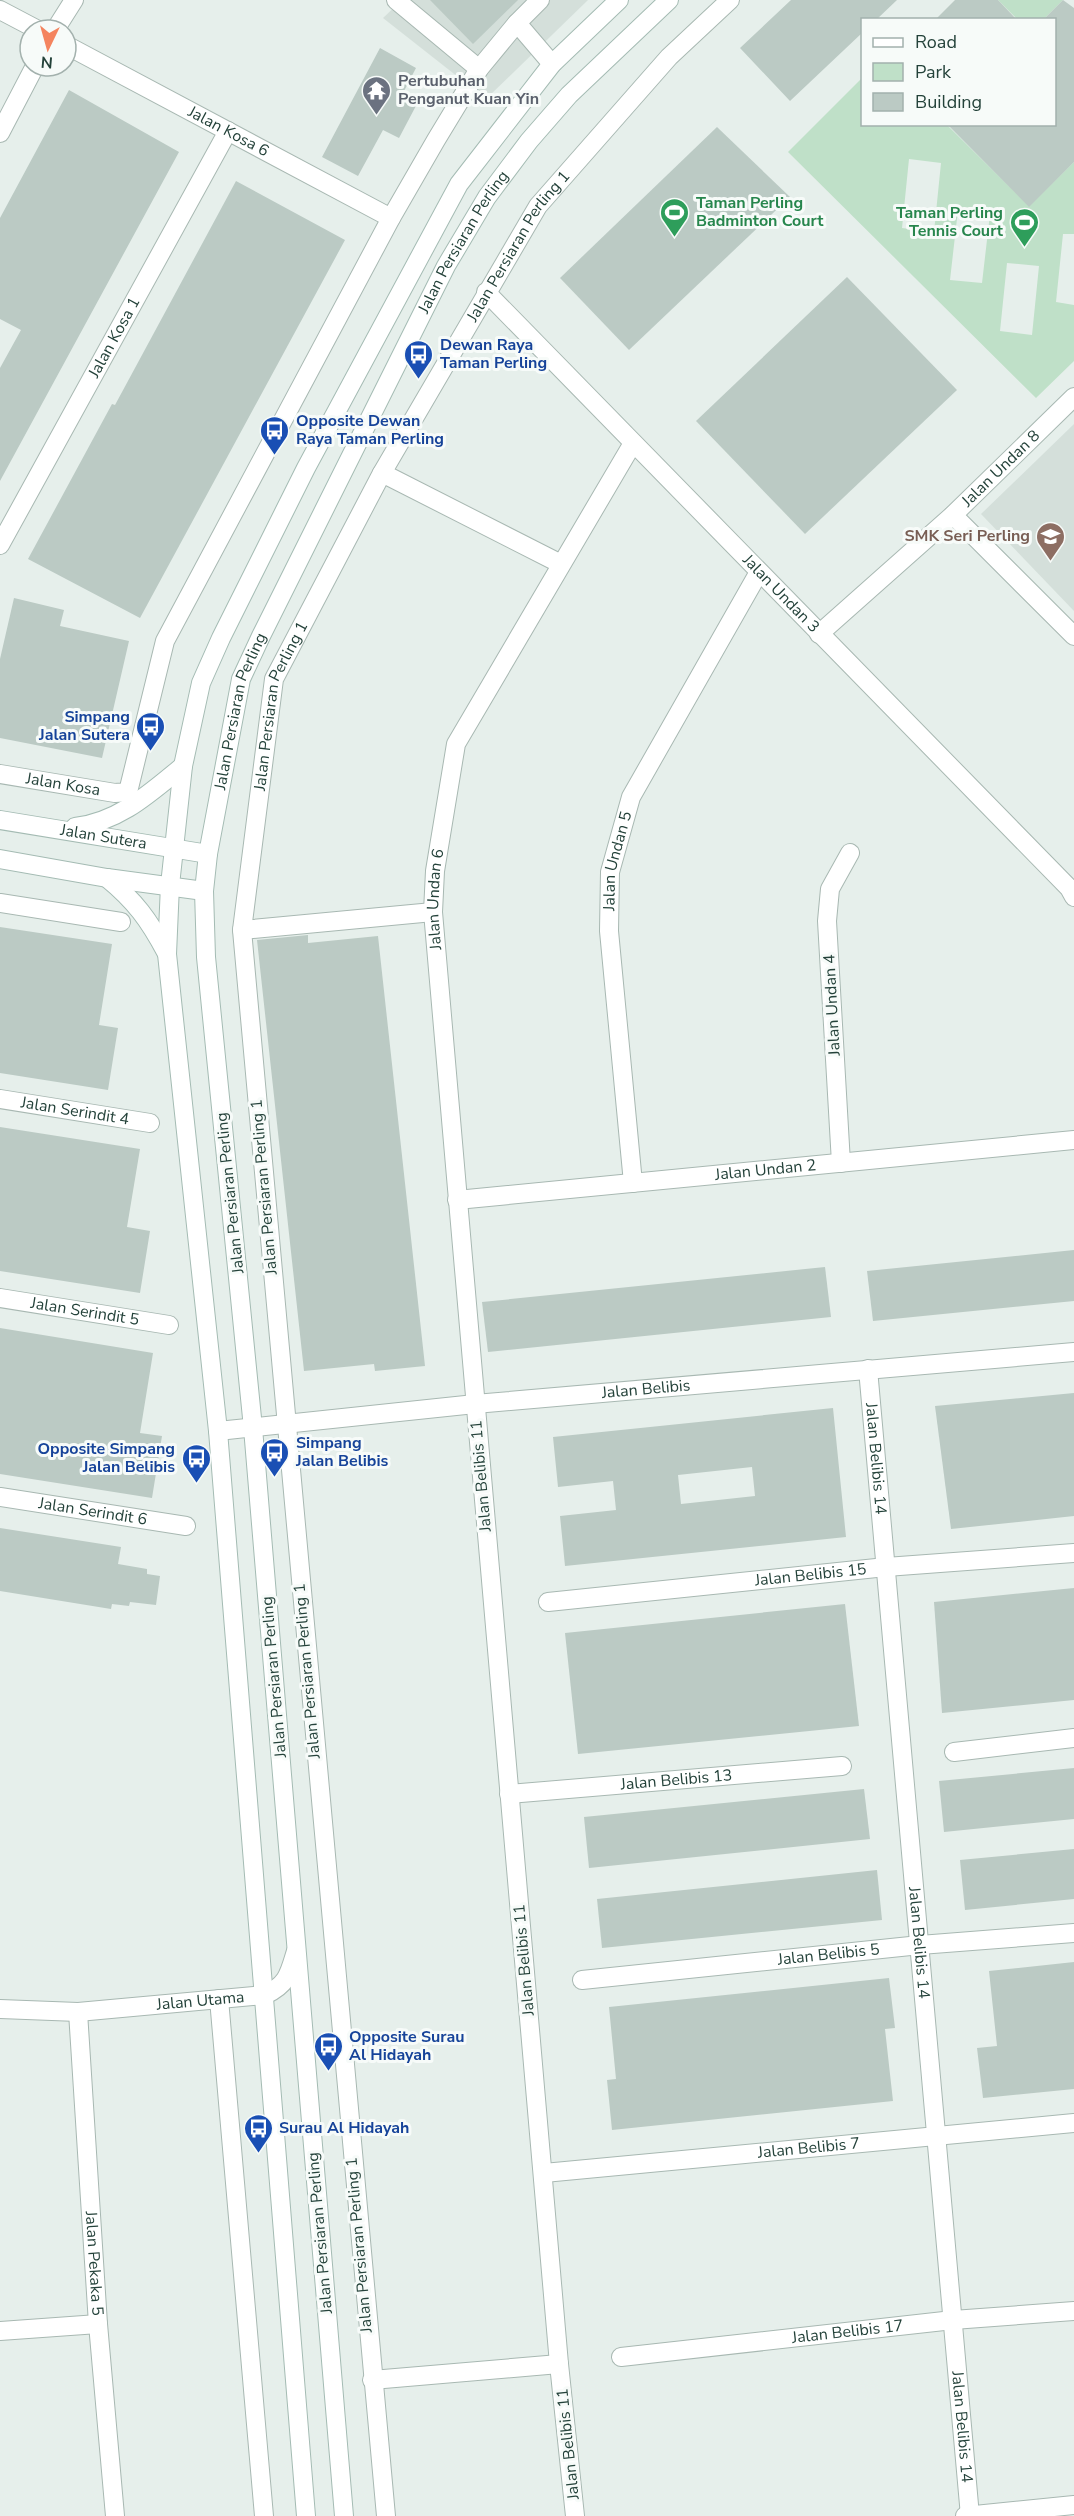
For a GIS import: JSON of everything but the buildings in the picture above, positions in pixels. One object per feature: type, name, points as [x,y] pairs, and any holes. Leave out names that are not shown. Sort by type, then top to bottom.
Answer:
[{"type":"street","points":[[63,18],[74,0]]},
{"type":"street","points":[[396,0],[479,69]]},
{"type":"street","points":[[391,218],[479,69],[517,23],[540,0]]},
{"type":"street","name":"Jalan Persiaran Perling","points":[[306,2516],[218,1431],[167,954],[170,885],[183,766],[201,684],[306,468],[459,184],[552,64],[619,0]]},
{"type":"street","name":"Jalan Persiaran Perling","points":[[344,2516],[253,1428],[206,957],[204,891],[208,854],[241,679],[446,266],[487,197],[529,141],[569,95],[669,0]]},
{"type":"street","name":"Jalan Persiaran Perling 1","points":[[386,2516],[242,930],[274,679],[382,473],[538,206],[669,57],[730,0]]},
{"type":"street","points":[[0,10],[18,19]]},
{"type":"street","points":[[517,23],[552,64]]},
{"type":"street","name":"Jalan Kosa 6","points":[[78,51],[391,218]]},
{"type":"street","points":[[0,133],[29,78]]},
{"type":"street","name":"Jalan Kosa 1","points":[[0,544],[228,131]]},
{"type":"street","name":"Jalan Kosa","points":[[0,774],[115,793],[128,792],[165,641],[391,218]]},
{"type":"street","name":"Jalan Undan 3","points":[[486,292],[1069,888],[1074,897]]},
{"type":"street","name":"Jalan Undan 8","points":[[819,634],[953,515],[1074,397]]},
{"type":"street","name":"Jalan Undan 6","points":[[475,1404],[433,912],[435,870],[456,744],[633,443]]},
{"type":"street","points":[[382,473],[561,564]]},
{"type":"street","points":[[953,515],[1074,636]]},
{"type":"street","name":"Jalan Undan 5","points":[[633,1183],[609,931],[610,872],[631,797],[759,572]]},
{"type":"street","points":[[58,829],[92,825],[124,812],[183,766]]},
{"type":"street","name":"Jalan Sutera","points":[[0,820],[208,854]]},
{"type":"street","name":"Jalan Undan 4","points":[[841,1163],[826,921],[830,888],[849,853]]},
{"type":"street","points":[[0,859],[107,878],[204,891]]},
{"type":"street","points":[[107,878],[148,918],[167,954]]},
{"type":"street","points":[[0,903],[121,922]]},
{"type":"street","points":[[242,930],[433,912]]},
{"type":"street","name":"Jalan Serindit 4","points":[[0,1099],[150,1124]]},
{"type":"street","name":"Jalan Undan 2","points":[[457,1200],[1074,1140]]},
{"type":"street","name":"Jalan Serindit 5","points":[[0,1298],[169,1325]]},
{"type":"street","name":"Jalan Belibis","points":[[218,1431],[475,1404],[868,1368],[1074,1352]]},
{"type":"street","name":"Jalan Belibis 14","points":[[868,1368],[970,2516]]},
{"type":"street","name":"Jalan Belibis 11","points":[[475,1404],[559,2364],[575,2516]]},
{"type":"street","name":"Jalan Serindit 6","points":[[0,1497],[186,1526]]},
{"type":"street","name":"Jalan Belibis 15","points":[[548,1602],[886,1567],[1074,1553]]},
{"type":"street","points":[[954,1752],[1074,1738]]},
{"type":"street","name":"Jalan Belibis 13","points":[[509,1794],[842,1766]]},
{"type":"street","name":"Jalan Belibis 5","points":[[582,1980],[920,1945],[1074,1933]]},
{"type":"street","name":"Jalan Utama","points":[[0,2009],[78,2012],[265,1995],[280,1988],[288,1977],[296,1951]]},
{"type":"street","points":[[219,1999],[264,2516]]},
{"type":"street","name":"Jalan Pekaka 5","points":[[78,2012],[98,2324],[115,2516]]},
{"type":"street","name":"Jalan Belibis 7","points":[[544,2173],[936,2134],[1074,2123]]},
{"type":"street","name":"Jalan Belibis 17","points":[[621,2357],[953,2320],[1074,2312]]},
{"type":"street","points":[[0,2331],[98,2324]]},
{"type":"street","points":[[372,2380],[559,2364]]},
{"type":"street","points":[[965,2516],[1074,2505]]},
{"type":"shaded area","points":[[402,0],[588,0],[486,99],[383,18]]},
{"type":"shaded area","name":"SMK Seri Perling","points":[[1074,424],[1074,611],[981,514]]},
{"type":"green space","points":[[998,0],[1063,0],[1045,18],[1016,18]]},
{"type":"green space","name":"Taman Perling Tennis Court","points":[[861,79],[861,126],[948,126],[1029,206],[1074,162],[1074,234],[1063,234],[1056,302],[1074,305],[1074,361],[1036,398],[788,152]],"holes":[[[909,159],[941,163],[934,232],[902,228]],[[958,210],[990,214],[982,283],[950,280]],[[1007,263],[1039,266],[1032,335],[1000,331]]]},
{"type":"place","name":"Pertubuhan Penganut Kuan Yin","points":[[377,116]]},
{"type":"place","name":"Taman Perling Badminton Court","points":[[675,238]]},
{"type":"place","name":"Taman Perling Tennis Court","points":[[1024,248]]},
{"type":"place","name":"Dewan Raya Taman Perling","points":[[419,380]]},
{"type":"place","name":"Opposite Dewan Raya Taman Perling","points":[[275,456]]},
{"type":"place","name":"SMK Seri Perling","points":[[1051,562]]},
{"type":"place","name":"Simpang Jalan Sutera","points":[[151,752]]},
{"type":"place","name":"Simpang Jalan Belibis","points":[[275,1478]]},
{"type":"place","name":"Opposite Simpang Jalan Belibis","points":[[196,1484]]},
{"type":"place","name":"Opposite Surau Al Hidayah","points":[[328,2072]]},
{"type":"place","name":"Surau Al Hidayah","points":[[258,2154]]}]
